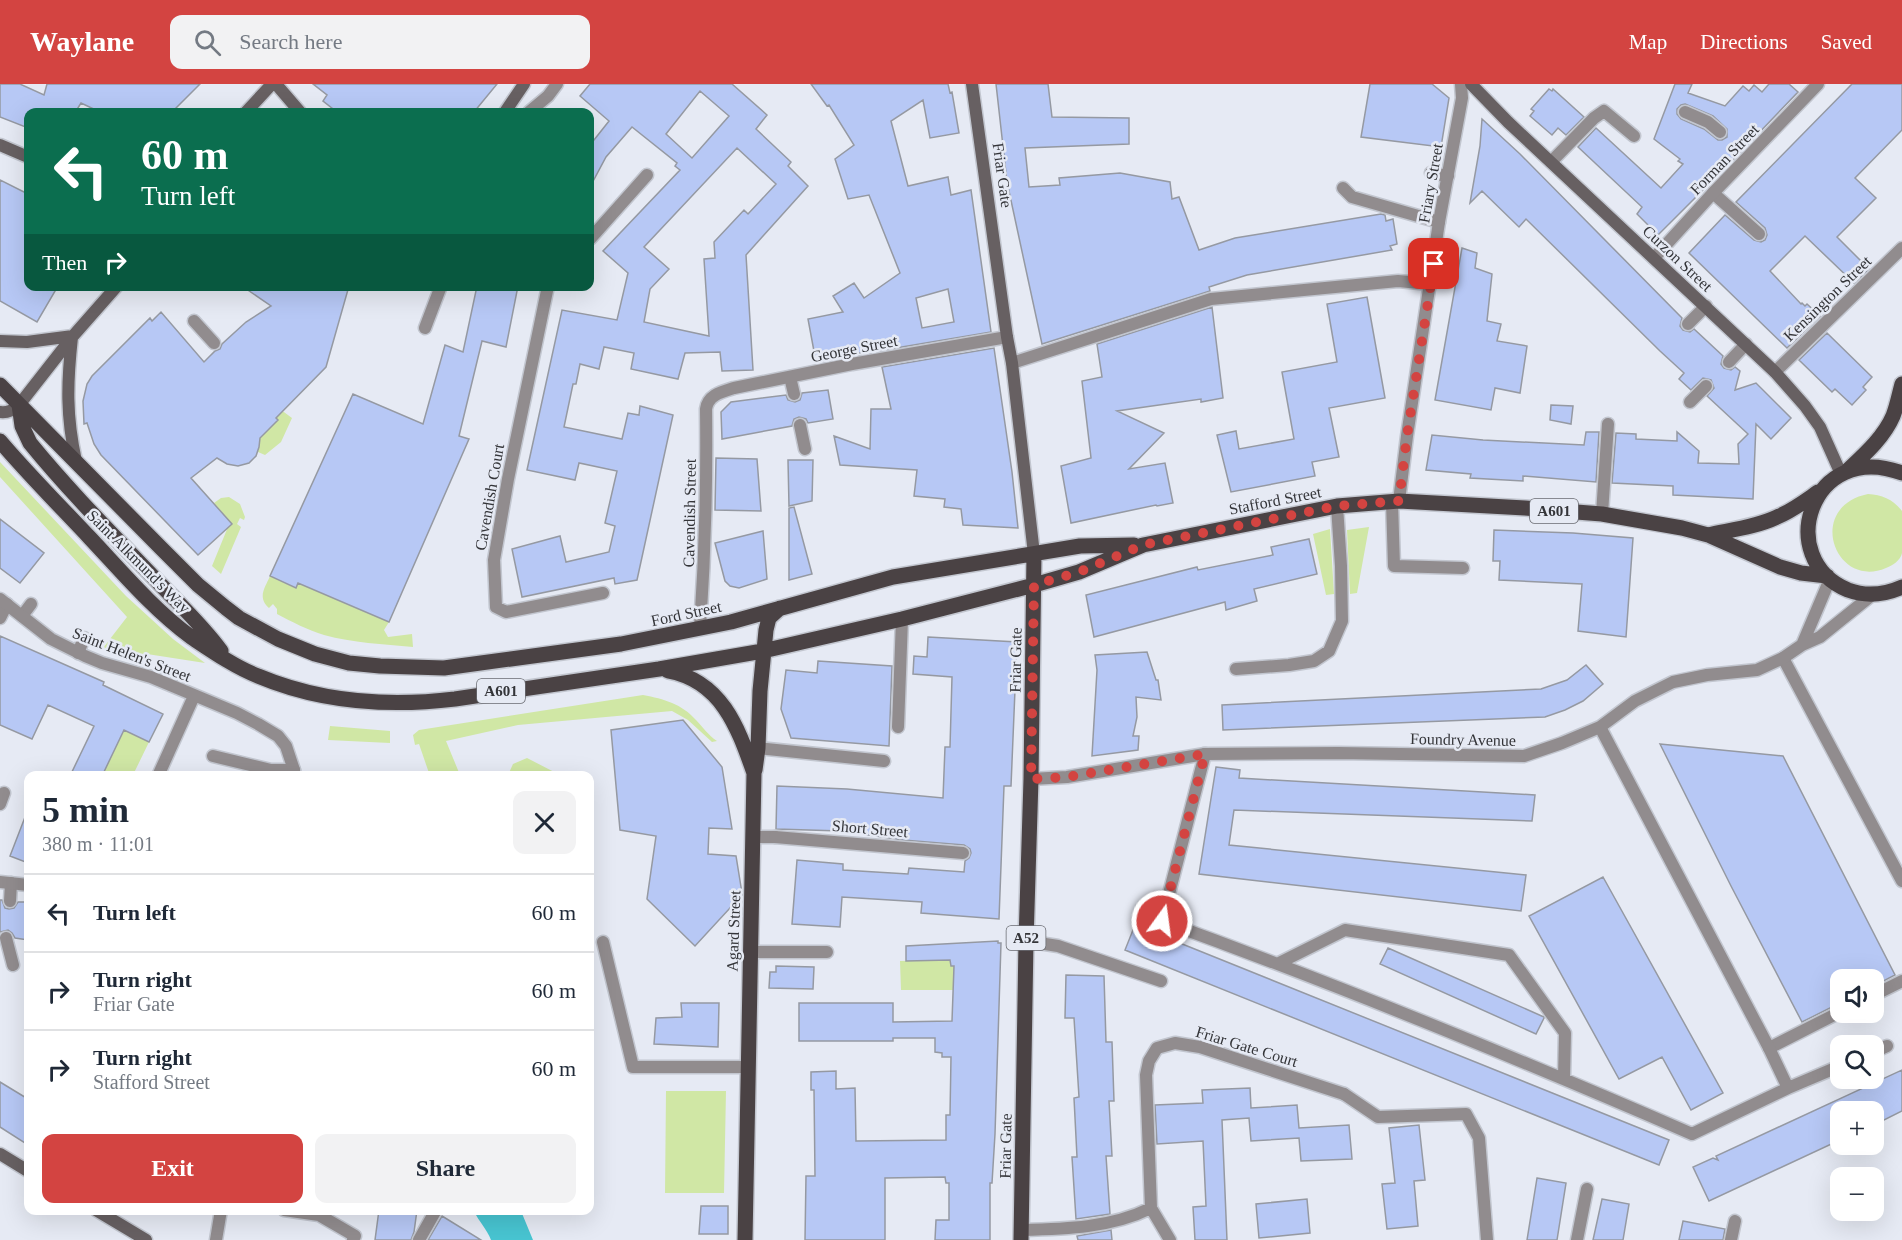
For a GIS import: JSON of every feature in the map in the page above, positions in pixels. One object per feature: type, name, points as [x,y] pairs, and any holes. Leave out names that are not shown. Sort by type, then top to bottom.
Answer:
[{"type":"main road","name":"A601","points":[[1898,591],[1872,595],[1852,591],[1829,577],[1819,567],[1808,533],[1811,510],[1822,490],[1873,445],[1888,427],[1902,384]]},
{"type":"main road","name":"Saint Alkmund's Way","points":[[0,385],[198,585],[239,618]]},
{"type":"main road","points":[[19,405],[25,433],[40,455],[117,539],[206,630],[226,658]]},
{"type":"main road","name":"Saint Alkmund's Way","points":[[0,441],[145,596],[191,636],[258,676],[292,688],[342,699],[399,703],[429,702],[659,669]]},
{"type":"main road","points":[[1844,472],[1872,466],[1902,473]]},
{"type":"main road","name":"Stafford Street","points":[[1708,535],[1776,518],[1822,490]]},
{"type":"main road","name":"Stafford Street","points":[[1034,585],[1079,572],[1143,545],[1337,506],[1395,502],[1602,514],[1682,528],[1708,535],[1780,567],[1829,577]]},
{"type":"main road","name":"Ford Street","points":[[239,618],[293,646],[349,663],[444,668],[621,644],[731,622],[893,577],[1080,546],[1143,545]]},
{"type":"main road","name":"Friar Gate","points":[[1021,1235],[1034,554]]},
{"type":"main road","name":"A601","points":[[659,669],[763,651],[1034,585]]},
{"type":"main road","points":[[754,773],[758,748],[766,630],[769,618],[780,608]]},
{"type":"main road","name":"Agard Street","points":[[659,669],[682,674],[710,690],[731,717],[740,734],[754,773],[745,1240]]},
{"type":"street","points":[[250,108],[274,84],[296,108]]},
{"type":"street","points":[[512,108],[524,84]]},
{"type":"street","points":[[534,108],[548,96],[557,84]]},
{"type":"street","name":"Friar Gate","points":[[972,84],[1012,363],[1034,554]]},
{"type":"street","name":"Friary Street","points":[[1461,84],[1462,98],[1439,222],[1395,502],[1394,566],[1463,568]]},
{"type":"street","name":"Curzon Street","points":[[1471,84],[1508,122],[1775,372],[1820,427],[1844,472]]},
{"type":"street","name":"Forman Street","points":[[1654,258],[1746,153],[1818,84]]},
{"type":"street","points":[[1551,162],[1594,118],[1604,111],[1634,136]]},
{"type":"street","points":[[1685,112],[1708,122],[1720,132]]},
{"type":"street","points":[[0,145],[24,155]]},
{"type":"street","points":[[1431,173],[1448,176]]},
{"type":"street","points":[[594,235],[647,175]]},
{"type":"street","points":[[1343,188],[1352,197],[1439,222]]},
{"type":"street","points":[[1713,193],[1759,234]]},
{"type":"street","name":"Kensington Street","points":[[1775,372],[1902,248]]},
{"type":"street","points":[[1012,363],[1210,299],[1398,280],[1431,284]]},
{"type":"street","points":[[0,412],[4,413],[19,405],[73,336],[113,291]]},
{"type":"street","points":[[425,328],[439,291]]},
{"type":"street","name":"Cavendish Court","points":[[547,291],[508,479],[494,560],[496,607],[506,612],[603,593]]},
{"type":"street","points":[[1688,324],[1706,306]]},
{"type":"street","points":[[195,321],[214,344]]},
{"type":"street","points":[[0,340],[27,342],[73,336]]},
{"type":"street","points":[[73,336],[68,380],[68,410],[69,431],[76,461]]},
{"type":"street","name":"George Street","points":[[710,399],[716,394],[734,388],[1007,337]]},
{"type":"street","points":[[1729,362],[1746,344]]},
{"type":"street","points":[[790,377],[794,394]]},
{"type":"street","points":[[1690,402],[1706,386]]},
{"type":"street","name":"Cavendish Street","points":[[700,628],[705,570],[706,409],[710,399]]},
{"type":"street","points":[[1602,514],[1608,424]]},
{"type":"street","points":[[800,425],[805,449]]},
{"type":"street","points":[[1236,669],[1314,661],[1329,651],[1342,621],[1337,506]]},
{"type":"street","points":[[1802,645],[1829,577]]},
{"type":"street","name":"Foundry Avenue","points":[[1031,779],[1067,777],[1205,754],[1338,753],[1524,756],[1600,727],[1635,701],[1672,682],[1757,669],[1783,658],[1843,620],[1872,595]]},
{"type":"street","points":[[0,618],[3,602]]},
{"type":"street","name":"Saint Helen's Street","points":[[3,602],[51,639],[78,653],[102,663],[151,677],[237,713],[278,736],[286,746],[293,771]]},
{"type":"street","points":[[22,616],[31,604]]},
{"type":"street","points":[[898,727],[902,619]]},
{"type":"street","points":[[78,653],[84,638]]},
{"type":"street","points":[[1783,658],[1902,881]]},
{"type":"street","points":[[160,771],[194,696]]},
{"type":"street","points":[[1600,727],[1769,1047],[1788,1088]]},
{"type":"street","points":[[758,748],[884,761]]},
{"type":"street","points":[[1205,754],[1162,921],[1279,963],[1564,1078],[1692,1134],[1830,1070]]},
{"type":"street","points":[[213,756],[279,771]]},
{"type":"street","name":"Short Street","points":[[754,837],[963,853]]},
{"type":"street","points":[[10,901],[5,883],[24,885]]},
{"type":"street","points":[[1279,963],[1345,930],[1509,956],[1565,1033],[1564,1078]]},
{"type":"street","points":[[6,938],[12,965]]},
{"type":"street","points":[[1026,941],[1058,946],[1161,981]]},
{"type":"street","points":[[603,942],[633,1067],[748,1067]]},
{"type":"street","points":[[750,952],[827,952]]},
{"type":"street","points":[[1884,990],[1902,981]]},
{"type":"street","points":[[1769,1047],[1830,1017]]},
{"type":"street","name":"Friar Gate Court","points":[[1170,1240],[1151,1208],[1146,1075],[1149,1061],[1157,1048],[1175,1043],[1200,1047],[1344,1094],[1378,1117],[1466,1114],[1479,1138],[1487,1240]]},
{"type":"street","points":[[0,1154],[24,1169]]},
{"type":"street","points":[[1577,1240],[1587,1189]]},
{"type":"street","points":[[1021,1235],[1131,1218],[1151,1208]]},
{"type":"street","points":[[104,1215],[146,1240]]},
{"type":"street","points":[[216,1240],[220,1215]]},
{"type":"street","points":[[319,1215],[355,1236],[353,1240]]},
{"type":"street","points":[[419,1240],[433,1215]]},
{"type":"street","points":[[1731,1240],[1735,1221]]},
{"type":"green space","points":[[269,401],[292,418],[281,442],[265,455],[258,452],[259,438],[278,420],[264,406]]},
{"type":"green space","points":[[0,462],[126,596],[173,639],[205,663],[147,654],[129,656],[103,648],[127,617],[0,477]]},
{"type":"green space","points":[[1868,494],[1887,498],[1902,511],[1902,553],[1891,566],[1868,572],[1853,568],[1841,558],[1834,544],[1833,529],[1837,514],[1849,502]]},
{"type":"green space","points":[[229,497],[240,504],[245,517],[244,520],[240,518],[237,524],[241,527],[221,574],[212,566],[230,522],[214,503],[221,498]]},
{"type":"green space","points":[[1369,527],[1357,593],[1350,594],[1347,530]]},
{"type":"green space","points":[[1330,529],[1334,594],[1326,595],[1313,534]]},
{"type":"green space","points":[[270,576],[295,588],[298,583],[389,622],[384,630],[388,637],[412,634],[413,647],[335,638],[288,620],[277,614],[277,609],[273,604],[269,608],[263,600],[263,592]]},
{"type":"green space","points":[[643,695],[679,706],[691,714],[717,741],[712,742],[688,720],[672,711],[518,725],[446,741],[458,771],[428,771],[419,744],[415,745],[413,735],[419,730]]},
{"type":"green space","points":[[330,726],[390,731],[390,743],[328,740]]},
{"type":"green space","points":[[124,730],[149,742],[135,771],[104,771]]},
{"type":"green space","points":[[527,758],[552,771],[510,771],[513,764]]},
{"type":"green space","points":[[950,960],[963,966],[963,990],[901,990],[900,961]]},
{"type":"green space","points":[[666,1091],[726,1091],[724,1193],[665,1193]]},
{"type":"water","points":[[476,1215],[523,1215],[533,1240],[491,1240]]},
{"type":"building","points":[[0,84],[20,84],[44,95],[47,84],[200,84],[176,108],[92,108],[81,103],[78,108],[24,108],[24,126],[0,117]]},
{"type":"building","points":[[313,84],[497,84],[477,108],[332,108],[323,101],[327,95]]},
{"type":"building","points":[[590,84],[732,84],[767,115],[756,129],[791,162],[788,166],[808,186],[746,255],[753,370],[722,371],[720,352],[685,353],[678,379],[631,369],[634,353],[604,347],[599,369],[580,364],[576,384],[573,384],[564,427],[622,439],[628,413],[639,415],[640,406],[673,415],[637,580],[615,584],[614,578],[522,597],[512,549],[560,536],[566,562],[609,552],[615,526],[605,523],[617,471],[579,463],[575,480],[527,470],[562,310],[617,320],[628,273],[603,251],[680,170],[675,166],[677,163],[632,127],[606,157],[594,180],[594,140],[609,121],[580,96]],"holes":[[[700,91],[729,116],[692,158],[666,134]],[[737,148],[776,184],[748,214],[744,210],[714,242],[715,258],[704,259],[709,336],[644,322],[650,289],[669,269],[644,247]]]},
{"type":"building","points":[[811,84],[948,84],[950,93],[952,92],[959,133],[930,138],[923,100],[891,121],[908,186],[948,177],[951,195],[971,190],[991,332],[878,351],[878,349],[816,362],[808,319],[843,312],[833,296],[854,283],[864,298],[900,273],[869,195],[848,199],[835,159],[854,145],[829,105],[827,106]],"holes":[[[948,289],[954,322],[922,328],[916,298]]]},
{"type":"building","points":[[996,84],[1048,84],[1052,117],[1129,118],[1129,144],[1025,148],[1029,187],[1060,185],[1059,178],[1120,173],[1170,182],[1172,199],[1179,197],[1199,250],[1235,238],[1381,214],[1385,215],[1386,221],[1393,219],[1397,244],[1390,246],[1392,250],[1247,275],[1209,287],[1210,291],[1042,344],[1007,182]]},
{"type":"building","points":[[1370,84],[1432,84],[1449,98],[1441,147],[1361,137]]},
{"type":"building","points":[[1675,84],[1692,84],[1688,93],[1725,106],[1743,86],[1749,91],[1754,85],[1762,92],[1769,84],[1789,84],[1798,92],[1658,235],[1637,214],[1642,207],[1578,147],[1596,128],[1661,188],[1683,164],[1678,161],[1680,159],[1654,139]],"holes":[[[1685,104],[1713,116],[1727,129],[1727,137],[1722,140],[1718,140],[1704,129],[1681,119],[1677,114],[1677,109]]]},
{"type":"building","points":[[1852,84],[1902,84],[1902,130],[1855,178],[1876,198],[1837,237],[1869,269],[1854,283],[1805,236],[1770,271],[1801,304],[1805,306],[1807,304],[1820,316],[1787,348],[1689,253],[1725,215],[1754,240],[1761,242],[1765,240],[1767,235],[1765,228],[1736,202]]},
{"type":"building","points":[[1549,89],[1552,91],[1553,89],[1584,117],[1566,135],[1558,128],[1552,135],[1530,116],[1534,111],[1531,109]]},
{"type":"building","points":[[1482,119],[1520,154],[1682,318],[1680,326],[1683,330],[1690,332],[1694,329],[1723,356],[1721,364],[1724,368],[1731,370],[1735,367],[1740,371],[1735,390],[1756,383],[1791,418],[1771,439],[1756,424],[1753,499],[1673,495],[1673,486],[1612,483],[1616,433],[1636,434],[1636,439],[1677,441],[1677,432],[1699,451],[1698,463],[1739,464],[1738,444],[1748,434],[1707,396],[1714,388],[1711,380],[1703,378],[1691,390],[1679,379],[1684,373],[1526,219],[1519,227],[1482,191],[1470,203],[1480,146]]},
{"type":"building","points":[[0,180],[24,192],[24,291],[55,291],[37,322],[0,301]]},
{"type":"building","points":[[1462,248],[1477,253],[1475,268],[1492,274],[1487,321],[1501,324],[1497,341],[1527,346],[1520,393],[1495,388],[1491,410],[1435,400]]},
{"type":"building","points":[[249,291],[348,291],[326,367],[276,418],[278,420],[260,438],[256,456],[249,463],[238,466],[227,464],[217,458],[191,478],[232,524],[198,555],[101,455],[94,444],[87,423],[84,424],[83,401],[87,384],[92,376],[150,318],[152,321],[161,312],[204,362],[246,322],[271,306]]},
{"type":"building","points":[[476,291],[517,291],[506,347],[482,341],[459,436],[469,439],[389,622],[298,583],[296,588],[270,576],[353,394],[423,424],[445,345],[463,352]]},
{"type":"building","points":[[1367,297],[1385,398],[1329,408],[1339,457],[1312,462],[1315,476],[1231,492],[1217,435],[1236,431],[1239,449],[1294,439],[1282,372],[1337,362],[1327,304]]},
{"type":"building","points":[[1212,307],[1223,398],[1117,411],[1164,433],[1129,469],[1165,463],[1173,503],[1071,523],[1061,466],[1091,458],[1082,381],[1102,377],[1097,344]]},
{"type":"building","points":[[1827,333],[1872,377],[1863,387],[1866,390],[1852,405],[1835,389],[1832,392],[1799,360]]},
{"type":"building","points":[[994,348],[1018,528],[963,525],[961,509],[944,507],[945,499],[914,496],[917,470],[840,465],[834,436],[870,449],[871,409],[891,409],[882,367]]},
{"type":"building","points":[[828,390],[833,419],[808,423],[806,419],[799,417],[794,419],[792,426],[722,439],[721,412],[731,402],[786,395],[788,400],[795,402],[800,400],[802,393]]},
{"type":"building","points":[[1551,405],[1573,406],[1571,424],[1550,420]]},
{"type":"building","points":[[1586,432],[1599,432],[1596,482],[1523,476],[1523,481],[1470,478],[1471,474],[1426,470],[1432,435],[1584,445]]},
{"type":"building","points":[[716,458],[757,459],[761,511],[715,510]]},
{"type":"building","points":[[788,460],[813,460],[812,501],[789,506]]},
{"type":"building","points":[[794,507],[812,574],[789,580],[789,508]]},
{"type":"building","points":[[0,519],[44,553],[20,583],[0,568]]},
{"type":"building","points":[[1494,530],[1633,538],[1626,637],[1578,631],[1582,584],[1499,580],[1500,561],[1493,561]]},
{"type":"building","points":[[763,531],[767,579],[739,588],[730,586],[725,581],[715,543]]},
{"type":"building","points":[[1309,539],[1317,574],[1254,589],[1257,601],[1226,610],[1225,602],[1094,637],[1086,595],[1197,567],[1198,570],[1273,555],[1271,547]]},
{"type":"building","points":[[0,636],[104,682],[103,685],[163,714],[149,742],[124,730],[104,771],[72,771],[94,726],[48,705],[32,739],[0,725]]},
{"type":"building","points":[[928,637],[1017,642],[1011,786],[1004,786],[999,919],[921,913],[922,902],[842,897],[840,927],[792,924],[797,860],[843,864],[843,870],[908,874],[909,868],[964,872],[965,861],[971,853],[970,849],[964,845],[903,840],[841,831],[776,829],[777,786],[847,789],[943,798],[945,747],[950,747],[952,677],[913,674],[914,656],[927,657]]},
{"type":"building","points":[[1147,652],[1156,680],[1158,680],[1161,700],[1136,697],[1137,717],[1133,736],[1139,736],[1138,750],[1092,756],[1097,670],[1095,655]]},
{"type":"building","points":[[818,661],[892,666],[889,746],[791,738],[781,709],[786,670],[817,673]]},
{"type":"building","points":[[1586,665],[1603,684],[1583,701],[1545,717],[1223,730],[1222,705],[1541,689],[1567,680]]},
{"type":"building","points":[[683,720],[722,767],[732,829],[709,828],[708,854],[736,856],[742,893],[695,946],[647,899],[656,836],[620,830],[611,730]]},
{"type":"building","points":[[1660,744],[1783,756],[1895,975],[1884,981],[1884,969],[1830,969],[1830,1008],[1802,1022]]},
{"type":"building","points":[[1216,767],[1240,770],[1239,778],[1535,795],[1532,821],[1234,810],[1229,845],[1526,875],[1521,911],[1199,874]]},
{"type":"building","points":[[24,820],[24,861],[10,856]]},
{"type":"building","points":[[1603,877],[1723,1093],[1691,1110],[1662,1057],[1619,1079],[1529,916]]},
{"type":"building","points":[[0,900],[5,908],[9,909],[14,908],[18,902],[24,902],[24,939],[15,938],[8,930],[0,932]]},
{"type":"building","points":[[1135,925],[1669,1140],[1659,1165],[1125,950]]},
{"type":"building","points":[[998,941],[1001,943],[995,1134],[992,1183],[990,1183],[990,1240],[935,1240],[936,1220],[949,1220],[949,1183],[946,1183],[945,1177],[885,1178],[885,1240],[805,1240],[806,1176],[815,1176],[814,1090],[811,1090],[811,1072],[836,1071],[836,1089],[855,1088],[856,1141],[946,1140],[946,1115],[950,1115],[951,1057],[942,1057],[942,1053],[935,1052],[935,1038],[893,1038],[893,1041],[799,1041],[799,1003],[893,1003],[893,1022],[952,1021],[954,966],[951,966],[950,960],[906,961],[906,946]]},
{"type":"building","points":[[1388,948],[1544,1017],[1536,1034],[1380,964]]},
{"type":"building","points":[[776,966],[814,967],[813,989],[769,988],[770,972],[776,972]]},
{"type":"building","points":[[1066,975],[1104,976],[1106,1042],[1112,1042],[1114,1101],[1109,1101],[1112,1156],[1106,1156],[1110,1214],[1076,1219],[1072,1157],[1077,1157],[1074,1098],[1079,1097],[1074,1018],[1065,1018]]},
{"type":"building","points":[[681,1003],[719,1003],[718,1047],[654,1044],[656,1018],[682,1017]]},
{"type":"building","points":[[1902,1070],[1902,1111],[1884,1120],[1884,1101],[1835,1101],[1861,1089],[1884,1089],[1884,1078]]},
{"type":"building","points":[[0,1082],[24,1097],[24,1142],[0,1127]]},
{"type":"building","points":[[1250,1088],[1251,1108],[1297,1105],[1299,1128],[1349,1125],[1352,1159],[1301,1161],[1299,1138],[1251,1141],[1249,1118],[1222,1120],[1227,1240],[1195,1240],[1193,1207],[1206,1206],[1203,1141],[1157,1144],[1155,1105],[1203,1103],[1202,1090]]},
{"type":"building","points":[[1830,1103],[1830,1145],[1709,1201],[1693,1167],[1713,1158],[1718,1160],[1716,1156]]},
{"type":"building","points":[[1419,1125],[1425,1180],[1414,1181],[1418,1226],[1387,1229],[1382,1184],[1395,1183],[1389,1128]]},
{"type":"building","points":[[1537,1178],[1566,1183],[1557,1240],[1527,1240]]},
{"type":"building","points":[[1307,1199],[1310,1233],[1259,1238],[1256,1204]]},
{"type":"building","points":[[1602,1199],[1629,1204],[1623,1240],[1593,1240]]},
{"type":"building","points":[[701,1206],[728,1206],[728,1234],[699,1234]]},
{"type":"building","points":[[378,1215],[416,1215],[411,1240],[375,1240]]},
{"type":"building","points":[[442,1216],[481,1240],[428,1240]]},
{"type":"building","points":[[1683,1221],[1725,1229],[1723,1240],[1679,1240]]},
{"type":"building","points":[[1111,1230],[1112,1240],[1078,1240],[1077,1236]]},
{"type":"route","points":[[1162,921],[1205,754],[1067,777],[1031,779],[1034,585],[1079,572],[1143,545],[1337,506],[1399,501],[1434,264]]}]
